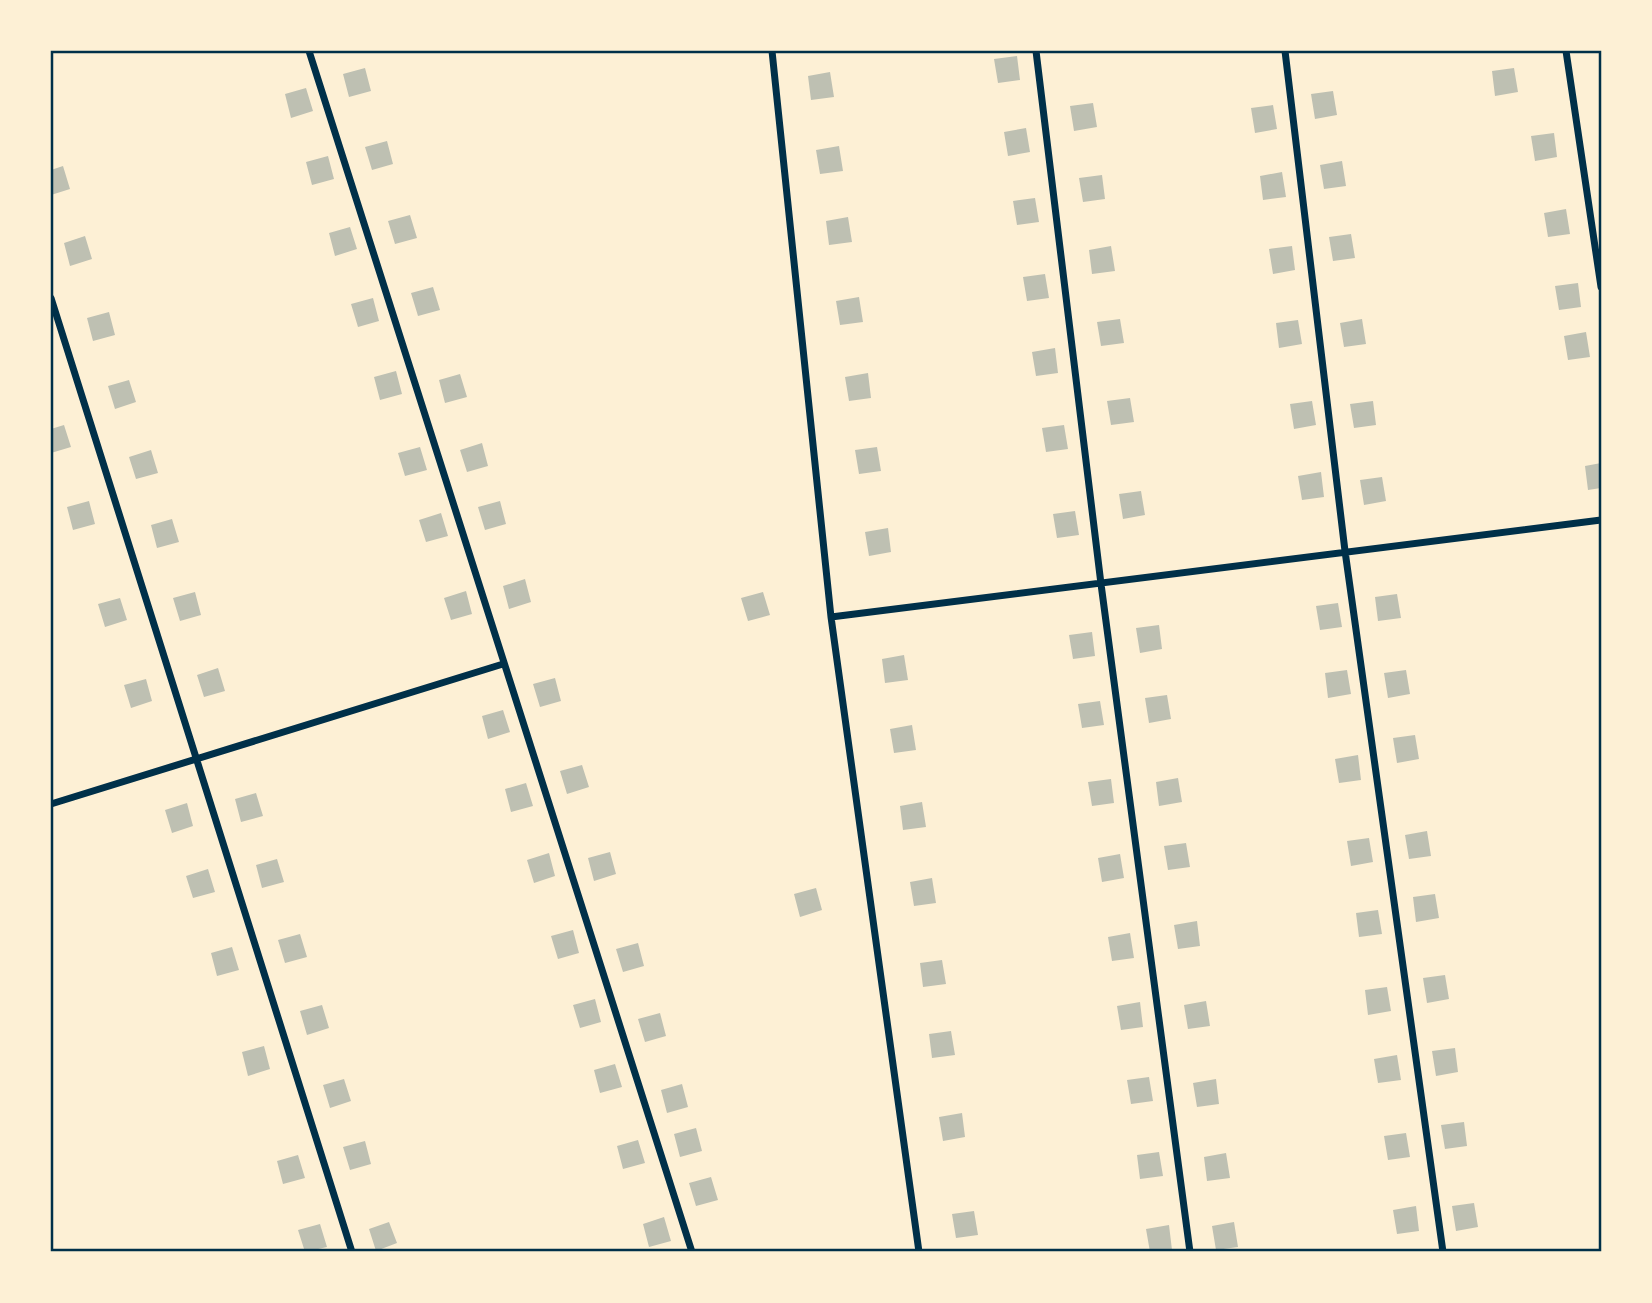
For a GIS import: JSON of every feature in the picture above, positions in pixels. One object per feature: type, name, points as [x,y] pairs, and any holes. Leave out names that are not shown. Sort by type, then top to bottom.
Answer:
[{"type":"street","points":[[309,51],[502,664],[692,1252]]},
{"type":"street","points":[[772,51],[831,617],[919,1252]]},
{"type":"street","points":[[1036,51],[1101,584],[1189,1252]]},
{"type":"street","points":[[1284,51],[1345,551],[1443,1252]]},
{"type":"street","points":[[1566,51],[1601,287]]},
{"type":"street","points":[[51,298],[352,1252]]},
{"type":"street","points":[[831,617],[1601,520]]},
{"type":"street","points":[[51,804],[502,664]]},
{"type":"building","points":[[1017,56],[1020,80],[998,83],[994,59]]},
{"type":"building","points":[[365,68],[371,91],[349,97],[343,74]]},
{"type":"building","points":[[1514,68],[1518,92],[1495,96],[1492,71]]},
{"type":"building","points":[[830,72],[834,97],[811,100],[808,76]]},
{"type":"building","points":[[306,88],[313,111],[291,118],[285,94]]},
{"type":"building","points":[[1333,91],[1337,115],[1315,119],[1311,94]]},
{"type":"building","points":[[1093,103],[1097,127],[1074,131],[1070,106]]},
{"type":"building","points":[[1273,105],[1277,129],[1255,133],[1251,108]]},
{"type":"building","points":[[1026,128],[1030,152],[1008,156],[1004,132]]},
{"type":"building","points":[[1554,133],[1557,157],[1535,161],[1531,136]]},
{"type":"building","points":[[387,141],[393,164],[372,170],[365,147]]},
{"type":"building","points":[[839,146],[843,171],[820,174],[816,150]]},
{"type":"building","points":[[328,156],[334,179],[312,185],[306,162]]},
{"type":"building","points":[[1342,161],[1346,186],[1324,189],[1320,165]]},
{"type":"building","points":[[63,166],[70,189],[51,195],[51,170]]},
{"type":"building","points":[[1282,172],[1286,197],[1263,200],[1260,176]]},
{"type":"building","points":[[1102,175],[1105,199],[1083,202],[1079,178]]},
{"type":"building","points":[[1035,198],[1039,222],[1017,225],[1013,201]]},
{"type":"building","points":[[1566,209],[1570,234],[1548,237],[1544,213]]},
{"type":"building","points":[[410,215],[417,238],[395,244],[388,221]]},
{"type":"building","points":[[848,217],[852,242],[829,245],[826,221]]},
{"type":"building","points":[[350,227],[357,249],[335,256],[329,233]]},
{"type":"building","points":[[1351,234],[1355,258],[1333,261],[1329,237]]},
{"type":"building","points":[[85,236],[92,259],[70,266],[64,243]]},
{"type":"building","points":[[1111,246],[1115,271],[1092,274],[1089,250]]},
{"type":"building","points":[[1292,246],[1295,270],[1273,274],[1269,249]]},
{"type":"building","points":[[1045,274],[1049,298],[1027,301],[1023,277]]},
{"type":"building","points":[[1578,283],[1581,307],[1559,310],[1555,286]]},
{"type":"building","points":[[433,287],[440,310],[418,316],[411,293]]},
{"type":"building","points":[[859,297],[863,322],[840,325],[836,301]]},
{"type":"building","points":[[373,298],[379,321],[358,327],[351,304]]},
{"type":"building","points":[[109,312],[115,335],[93,341],[87,318]]},
{"type":"building","points":[[1120,319],[1124,343],[1101,346],[1097,322]]},
{"type":"building","points":[[1362,319],[1366,344],[1344,347],[1340,323]]},
{"type":"building","points":[[1298,320],[1302,344],[1279,348],[1276,323]]},
{"type":"building","points":[[1586,332],[1590,357],[1568,360],[1564,336]]},
{"type":"building","points":[[1055,348],[1058,373],[1036,376],[1032,352]]},
{"type":"building","points":[[396,371],[402,394],[380,400],[374,377]]},
{"type":"building","points":[[868,373],[871,398],[849,401],[845,377]]},
{"type":"building","points":[[460,374],[467,397],[445,403],[439,380]]},
{"type":"building","points":[[129,380],[136,402],[115,409],[108,386]]},
{"type":"building","points":[[1130,398],[1134,422],[1111,425],[1107,401]]},
{"type":"building","points":[[1312,401],[1316,425],[1294,429],[1290,404]]},
{"type":"building","points":[[1373,401],[1376,425],[1354,428],[1350,404]]},
{"type":"building","points":[[64,425],[71,447],[51,453],[51,429]]},
{"type":"building","points":[[1064,425],[1068,449],[1046,452],[1042,428]]},
{"type":"building","points":[[482,443],[488,466],[467,472],[460,450]]},
{"type":"building","points":[[420,447],[427,470],[405,476],[398,453]]},
{"type":"building","points":[[877,447],[881,471],[859,474],[855,450]]},
{"type":"building","points":[[151,450],[158,473],[136,479],[129,457]]},
{"type":"building","points":[[1601,463],[1601,488],[1588,490],[1585,466]]},
{"type":"building","points":[[1321,472],[1324,497],[1302,500],[1298,476]]},
{"type":"building","points":[[1382,477],[1386,501],[1364,505],[1360,480]]},
{"type":"building","points":[[1141,491],[1145,515],[1123,519],[1119,494]]},
{"type":"building","points":[[89,501],[95,524],[73,530],[67,507]]},
{"type":"building","points":[[500,501],[506,524],[485,530],[478,507]]},
{"type":"building","points":[[1075,511],[1079,535],[1057,538],[1053,514]]},
{"type":"building","points":[[441,513],[448,536],[426,542],[419,520]]},
{"type":"building","points":[[172,519],[179,542],[157,548],[151,525]]},
{"type":"building","points":[[888,528],[891,552],[869,556],[865,532]]},
{"type":"building","points":[[525,579],[531,602],[509,609],[503,586]]},
{"type":"building","points":[[466,591],[472,614],[451,620],[444,598]]},
{"type":"building","points":[[195,592],[201,615],[180,621],[173,598]]},
{"type":"building","points":[[763,592],[770,615],[748,621],[741,598]]},
{"type":"building","points":[[1397,594],[1401,618],[1378,621],[1375,597]]},
{"type":"building","points":[[120,598],[127,620],[105,627],[98,604]]},
{"type":"building","points":[[1338,603],[1342,627],[1320,630],[1316,606]]},
{"type":"building","points":[[1159,625],[1162,649],[1140,653],[1136,628]]},
{"type":"building","points":[[1092,632],[1095,656],[1073,659],[1069,635]]},
{"type":"building","points":[[904,655],[908,680],[885,683],[882,659]]},
{"type":"building","points":[[218,668],[225,691],[204,697],[197,675]]},
{"type":"building","points":[[1347,670],[1351,694],[1328,698],[1325,673]]},
{"type":"building","points":[[1406,670],[1410,694],[1388,698],[1384,673]]},
{"type":"building","points":[[555,678],[561,701],[540,707],[533,684]]},
{"type":"building","points":[[146,679],[152,701],[131,708],[124,685]]},
{"type":"building","points":[[1167,695],[1171,719],[1149,723],[1145,698]]},
{"type":"building","points":[[1100,701],[1104,725],[1082,728],[1078,704]]},
{"type":"building","points":[[503,710],[510,732],[488,739],[482,716]]},
{"type":"building","points":[[912,725],[916,750],[894,753],[890,729]]},
{"type":"building","points":[[1415,735],[1419,759],[1397,763],[1393,738]]},
{"type":"building","points":[[1358,755],[1361,780],[1339,783],[1335,759]]},
{"type":"building","points":[[582,765],[589,787],[567,794],[560,771]]},
{"type":"building","points":[[1178,778],[1182,802],[1159,806],[1156,782]]},
{"type":"building","points":[[1111,779],[1114,803],[1092,806],[1088,782]]},
{"type":"building","points":[[526,783],[533,806],[511,812],[505,789]]},
{"type":"building","points":[[256,793],[263,816],[241,822],[235,799]]},
{"type":"building","points":[[922,802],[926,827],[903,830],[900,806]]},
{"type":"building","points":[[187,803],[193,826],[172,833],[165,810]]},
{"type":"building","points":[[1427,831],[1431,856],[1409,859],[1405,835]]},
{"type":"building","points":[[1369,838],[1373,862],[1351,866],[1347,841]]},
{"type":"building","points":[[1186,843],[1190,867],[1168,870],[1164,846]]},
{"type":"building","points":[[610,852],[616,874],[594,881],[588,858]]},
{"type":"building","points":[[549,853],[555,876],[534,883],[527,860]]},
{"type":"building","points":[[1120,854],[1124,878],[1102,882],[1098,858]]},
{"type":"building","points":[[277,859],[284,882],[262,888],[256,865]]},
{"type":"building","points":[[208,869],[215,892],[193,898],[186,876]]},
{"type":"building","points":[[932,878],[936,903],[914,906],[910,882]]},
{"type":"building","points":[[816,888],[822,910],[800,917],[794,894]]},
{"type":"building","points":[[1435,894],[1439,918],[1416,922],[1413,897]]},
{"type":"building","points":[[1378,910],[1382,934],[1359,937],[1356,913]]},
{"type":"building","points":[[1197,921],[1200,946],[1178,949],[1174,925]]},
{"type":"building","points":[[573,930],[579,953],[558,959],[551,936]]},
{"type":"building","points":[[1130,933],[1134,958],[1112,961],[1108,937]]},
{"type":"building","points":[[300,934],[307,957],[285,963],[278,940]]},
{"type":"building","points":[[638,943],[644,966],[623,972],[616,949]]},
{"type":"building","points":[[232,947],[239,970],[217,976],[211,953]]},
{"type":"building","points":[[942,960],[946,984],[923,987],[920,963]]},
{"type":"building","points":[[1445,975],[1449,999],[1427,1003],[1423,978]]},
{"type":"building","points":[[1387,987],[1391,1011],[1368,1015],[1365,990]]},
{"type":"building","points":[[595,999],[601,1022],[580,1028],[573,1005]]},
{"type":"building","points":[[1206,1001],[1210,1026],[1188,1029],[1184,1005]]},
{"type":"building","points":[[1140,1002],[1143,1027],[1121,1030],[1117,1006]]},
{"type":"building","points":[[322,1005],[329,1028],[307,1035],[300,1011]]},
{"type":"building","points":[[660,1013],[666,1036],[645,1042],[638,1019]]},
{"type":"building","points":[[951,1031],[955,1055],[932,1058],[929,1034]]},
{"type":"building","points":[[264,1046],[270,1069],[248,1076],[242,1052]]},
{"type":"building","points":[[1455,1048],[1458,1072],[1436,1076],[1432,1051]]},
{"type":"building","points":[[1397,1055],[1401,1080],[1378,1083],[1374,1059]]},
{"type":"building","points":[[615,1064],[622,1087],[600,1093],[594,1070]]},
{"type":"building","points":[[1149,1077],[1153,1101],[1131,1104],[1127,1080]]},
{"type":"building","points":[[344,1079],[351,1101],[330,1108],[323,1085]]},
{"type":"building","points":[[1216,1079],[1219,1104],[1197,1107],[1193,1083]]},
{"type":"building","points":[[682,1084],[688,1107],[667,1113],[661,1090]]},
{"type":"building","points":[[962,1113],[965,1137],[943,1141],[939,1117]]},
{"type":"building","points":[[1464,1122],[1467,1146],[1445,1149],[1441,1125]]},
{"type":"building","points":[[696,1128],[702,1151],[680,1157],[674,1134]]},
{"type":"building","points":[[1406,1133],[1410,1157],[1388,1160],[1384,1136]]},
{"type":"building","points":[[638,1140],[645,1163],[623,1169],[617,1146]]},
{"type":"building","points":[[365,1141],[371,1164],[350,1170],[343,1147]]},
{"type":"building","points":[[1159,1152],[1163,1176],[1140,1179],[1137,1155]]},
{"type":"building","points":[[1226,1153],[1230,1178],[1207,1181],[1204,1157]]},
{"type":"building","points":[[298,1155],[305,1178],[283,1184],[277,1161]]},
{"type":"building","points":[[711,1177],[718,1200],[696,1206],[689,1183]]},
{"type":"building","points":[[1474,1203],[1478,1227],[1456,1231],[1452,1206]]},
{"type":"building","points":[[1416,1206],[1419,1231],[1397,1234],[1393,1210]]},
{"type":"building","points":[[974,1211],[978,1235],[956,1238],[952,1214]]},
{"type":"building","points":[[664,1217],[671,1241],[649,1247],[643,1224]]},
{"type":"building","points":[[389,1222],[397,1243],[376,1251],[369,1229]]},
{"type":"building","points":[[1234,1222],[1238,1247],[1216,1250],[1212,1226]]},
{"type":"building","points":[[320,1224],[327,1247],[305,1252],[298,1230]]},
{"type":"building","points":[[1169,1225],[1172,1250],[1150,1252],[1146,1229]]}]
